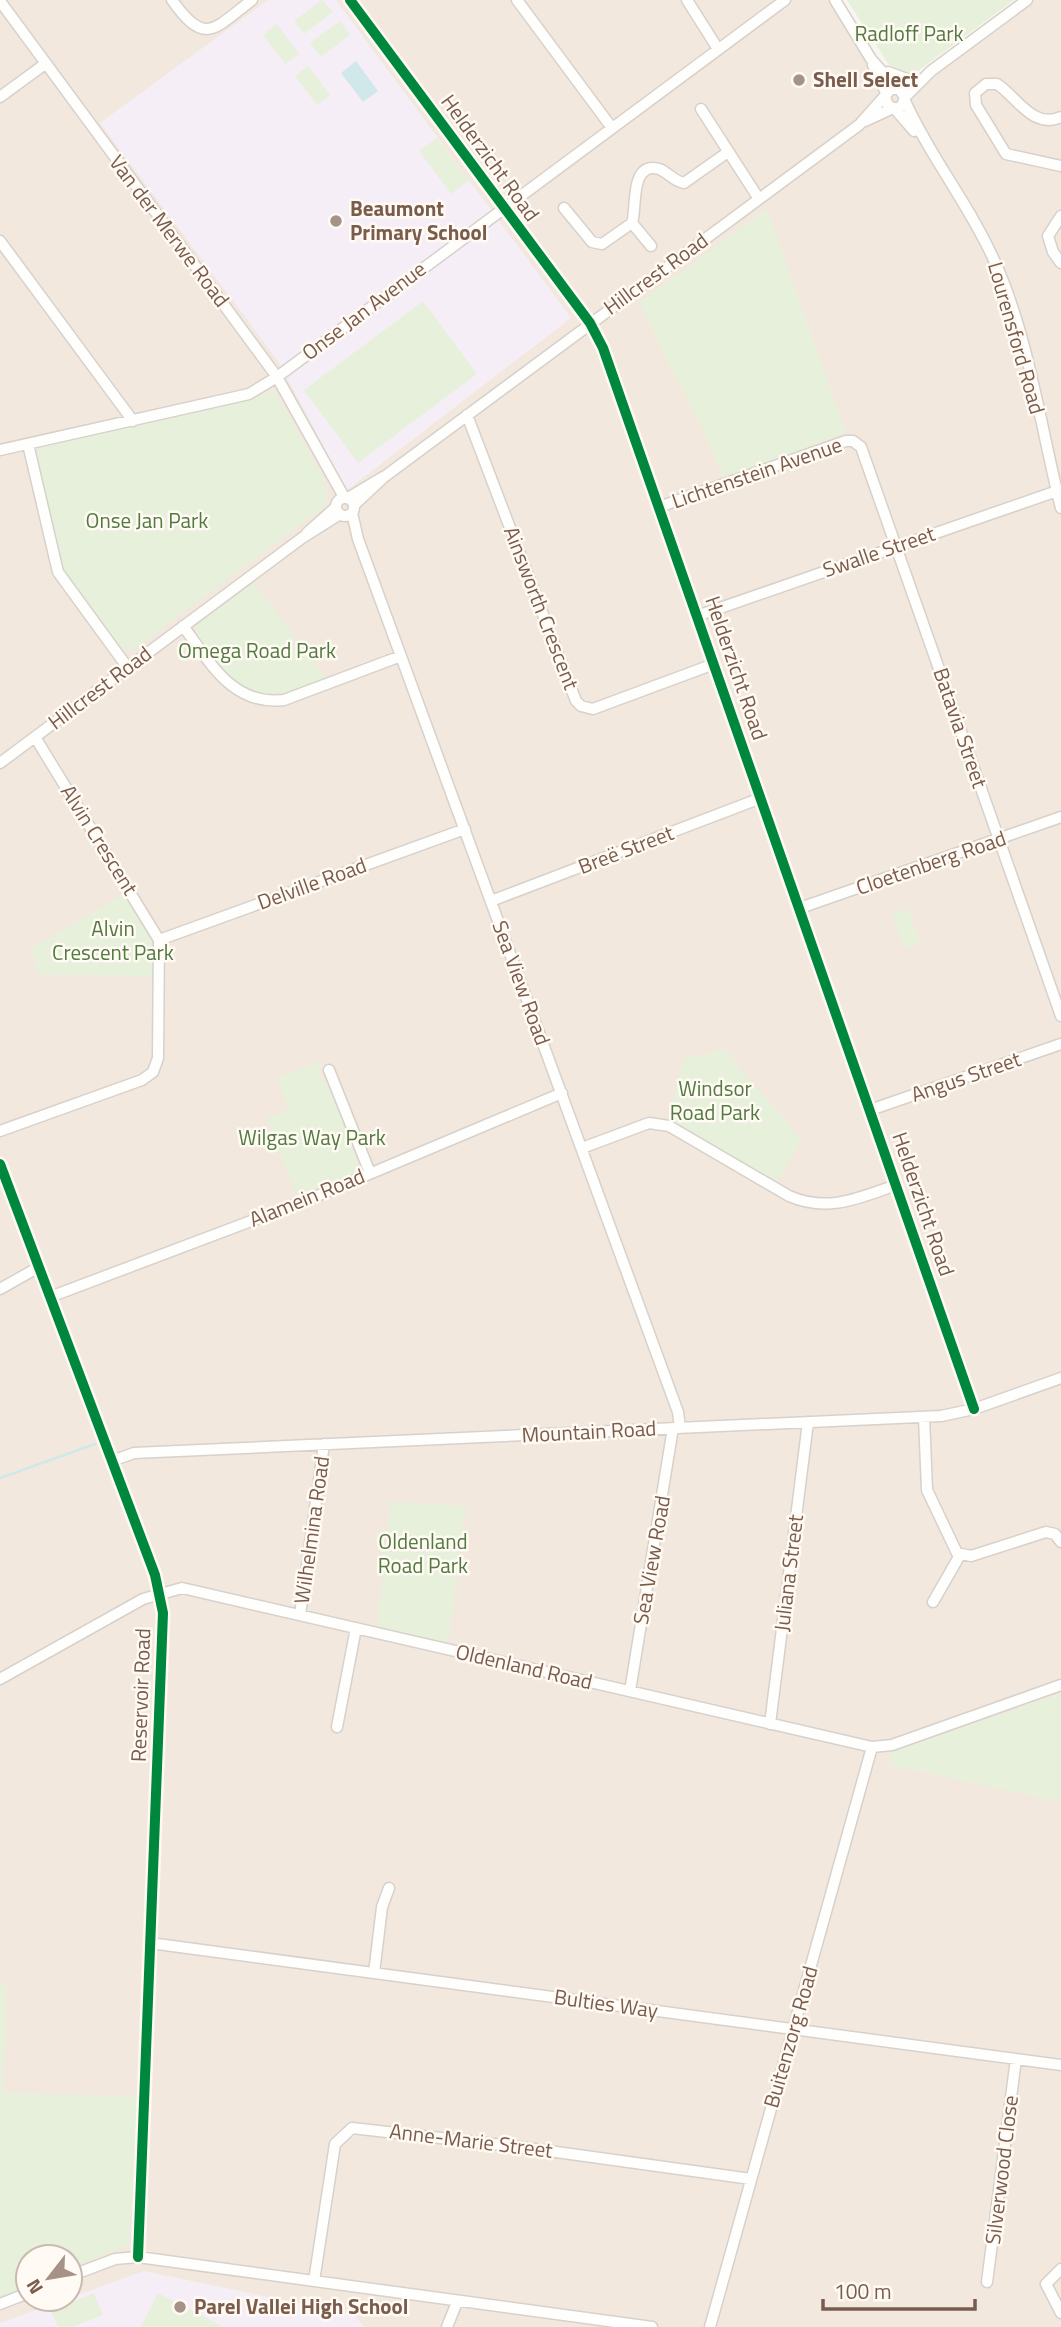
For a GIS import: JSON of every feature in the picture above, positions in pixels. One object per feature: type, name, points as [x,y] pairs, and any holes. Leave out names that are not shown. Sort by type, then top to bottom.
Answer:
[{"type":"street","points":[[172,0],[190,24],[203,29],[216,27],[252,0]]},
{"type":"street","name":"Helderzicht Road","points":[[350,0],[590,323],[603,348],[974,1409]]},
{"type":"street","points":[[517,0],[612,128]]},
{"type":"street","points":[[687,0],[718,49]]},
{"type":"street","name":"Onse Jan Avenue","points":[[0,450],[235,398],[277,377],[785,0]]},
{"type":"street","name":"Lourensford Road","points":[[835,0],[896,94],[996,262],[1019,332],[1059,490],[1061,508]]},
{"type":"street","name":"Hillcrest Road","points":[[861,123],[894,109],[896,94],[1027,0]]},
{"type":"street","name":"Van der Merwe Road","points":[[0,1],[277,377],[344,507]]},
{"type":"street","points":[[875,63],[896,77],[912,81]]},
{"type":"street","points":[[0,97],[45,64]]},
{"type":"street","name":"Hillcrest Road","points":[[4,760],[861,123],[912,81],[931,71]]},
{"type":"street","points":[[1061,117],[1048,120],[1030,114],[997,84],[986,84],[975,93],[976,105],[1006,154],[1061,166]]},
{"type":"street","name":"Lourensford Road","points":[[896,94],[894,109],[924,142]]},
{"type":"street","points":[[701,109],[758,199]]},
{"type":"street","points":[[879,115],[909,124]]},
{"type":"street","points":[[651,246],[632,223],[636,184],[643,174],[651,169],[660,169],[684,183],[729,152]]},
{"type":"street","points":[[564,208],[585,236],[597,244],[609,241],[632,223]]},
{"type":"street","points":[[1061,216],[1048,236],[1053,252],[1061,262]]},
{"type":"street","points":[[0,241],[133,421]]},
{"type":"street","name":"Ainsworth Crescent","points":[[467,415],[576,701],[581,706],[593,709],[715,664]]},
{"type":"street","name":"Lichtenstein Avenue","points":[[659,507],[846,441],[856,442]]},
{"type":"street","name":"Batavia Street","points":[[856,442],[863,450],[1061,1016]]},
{"type":"street","points":[[28,444],[58,572],[128,668]]},
{"type":"street","name":"Swalle Street","points":[[697,616],[1059,490]]},
{"type":"street","name":"Sea View Road","points":[[344,507],[678,1412],[630,1692]]},
{"type":"street","points":[[183,626],[231,687],[247,696],[265,701],[284,700],[401,656]]},
{"type":"street","name":"Alvin Crescent","points":[[35,737],[159,940]]},
{"type":"street","points":[[0,747],[4,760]]},
{"type":"street","name":"Breë Street","points":[[491,901],[761,798]]},
{"type":"street","name":"Cloetenberg Road","points":[[800,908],[1061,817]]},
{"type":"street","name":"Delville Road","points":[[159,940],[465,829]]},
{"type":"street","points":[[0,1131],[142,1080],[153,1072],[158,1058],[159,940]]},
{"type":"street","name":"Angus Street","points":[[870,1110],[1061,1044]]},
{"type":"street","points":[[329,1070],[370,1173]]},
{"type":"street","name":"Alamein Road","points":[[50,1297],[370,1173],[562,1093]]},
{"type":"street","points":[[582,1148],[654,1123],[668,1126],[789,1196],[810,1203],[839,1204],[896,1185]]},
{"type":"street","name":"Reservoir Road","points":[[0,1164],[155,1575],[163,1613],[138,2257]]},
{"type":"street","points":[[0,1289],[39,1267]]},
{"type":"street","name":"Mountain Road","points":[[112,1461],[134,1452],[924,1417],[974,1409],[1061,1378]]},
{"type":"street","points":[[924,1417],[928,1490],[953,1546],[960,1555],[971,1556],[1042,1532],[1055,1534],[1061,1542]]},
{"type":"street","name":"Juliana Street","points":[[769,1724],[808,1422]]},
{"type":"street","name":"Wilhelmina Road","points":[[300,1615],[324,1444]]},
{"type":"street","points":[[933,1602],[960,1555]]},
{"type":"street","name":"Oldenland Road","points":[[0,1679],[159,1594],[182,1588],[872,1747],[892,1745],[1061,1685]]},
{"type":"street","points":[[337,1727],[356,1628]]},
{"type":"street","name":"Buitenzorg Road","points":[[710,2327],[872,1747]]},
{"type":"street","points":[[374,1973],[382,1907],[388,1888]]},
{"type":"street","name":"Bulties Way","points":[[150,1943],[1061,2065]]},
{"type":"street","name":"Silverwood Close","points":[[987,2281],[1016,2059]]},
{"type":"street","name":"Anne-Marie Street","points":[[314,2281],[335,2144],[352,2128],[520,2147],[751,2179]]},
{"type":"street","points":[[84,2271],[115,2259],[138,2257],[652,2327]]},
{"type":"street","points":[[1061,2269],[1046,2284],[1061,2313]]},
{"type":"street","points":[[447,2327],[457,2302]]},
{"type":"shaded area","points":[[0,0],[835,0],[896,97],[1027,0],[1061,0],[1061,2327],[0,2327]]},
{"type":"shaded area","name":"Beaumont Primary School","points":[[268,0],[336,0],[571,318],[347,490],[278,361],[100,123]]},
{"type":"shaded area","name":"Parel Vallei High School","points":[[144,2271],[355,2315],[364,2327],[0,2327],[0,2323],[28,2313],[84,2313],[84,2293]]},
{"type":"green space","points":[[322,0],[333,12],[304,34],[294,21]]},
{"type":"green space","name":"Radloff Park","points":[[847,0],[1014,0],[911,76],[893,71]]},
{"type":"green space","points":[[340,21],[350,35],[321,57],[310,43]]},
{"type":"green space","points":[[277,24],[299,54],[285,64],[263,35]]},
{"type":"green space","points":[[308,66],[330,95],[317,105],[295,76]]},
{"type":"green space","points":[[437,138],[469,180],[451,194],[419,151]]},
{"type":"green space","points":[[767,209],[846,433],[723,478],[640,302]]},
{"type":"green space","points":[[423,301],[477,374],[358,463],[304,390]]},
{"type":"green space","name":"Onse Jan Park","points":[[274,390],[325,480],[322,482],[328,494],[326,505],[133,650],[117,646],[62,570],[36,460],[37,452],[44,446],[215,409]]},
{"type":"green space","name":"Omega Road Park","points":[[253,582],[326,678],[293,690],[266,694],[241,686],[215,661],[200,641],[195,628],[198,622]]},
{"type":"green space","name":"Alvin Crescent Park","points":[[124,894],[152,942],[152,977],[38,974],[32,948]]},
{"type":"green space","points":[[908,909],[920,943],[904,948],[892,914]]},
{"type":"green space","name":"Windsor Road Park","points":[[724,1049],[802,1140],[776,1184],[667,1121],[684,1059]]},
{"type":"green space","name":"Wilgas Way Park","points":[[320,1061],[319,1075],[331,1089],[359,1167],[354,1174],[299,1196],[293,1188],[267,1118],[289,1110],[277,1079]]},
{"type":"green space","name":"Oldenland Road Park","points":[[391,1502],[466,1506],[448,1643],[377,1627]]},
{"type":"green space","points":[[1061,1693],[1061,1802],[890,1765],[890,1753]]},
{"type":"green space","points":[[6,1983],[3,2092],[137,2097],[129,2245],[84,2263],[84,2243],[14,2243],[14,2292],[0,2298],[0,1988]]},
{"type":"green space","points":[[94,2293],[103,2315],[72,2327],[58,2327],[52,2313],[84,2313],[84,2297]]},
{"type":"green space","points":[[158,2293],[224,2327],[141,2327]]},
{"type":"water","points":[[356,61],[378,91],[363,102],[341,73]]},
{"type":"waterway","points":[[0,1478],[95,1444]]},
{"type":"cycle path","points":[[350,0],[590,323],[603,348],[974,1409]]},
{"type":"cycle path","points":[[0,1164],[155,1575],[163,1613],[138,2257]]},
{"type":"place","name":"Shell Select","points":[[799,80]]},
{"type":"place","name":"Beaumont Primary School","points":[[336,221]]},
{"type":"place","name":"Parel Vallei High School","points":[[180,2307]]}]
